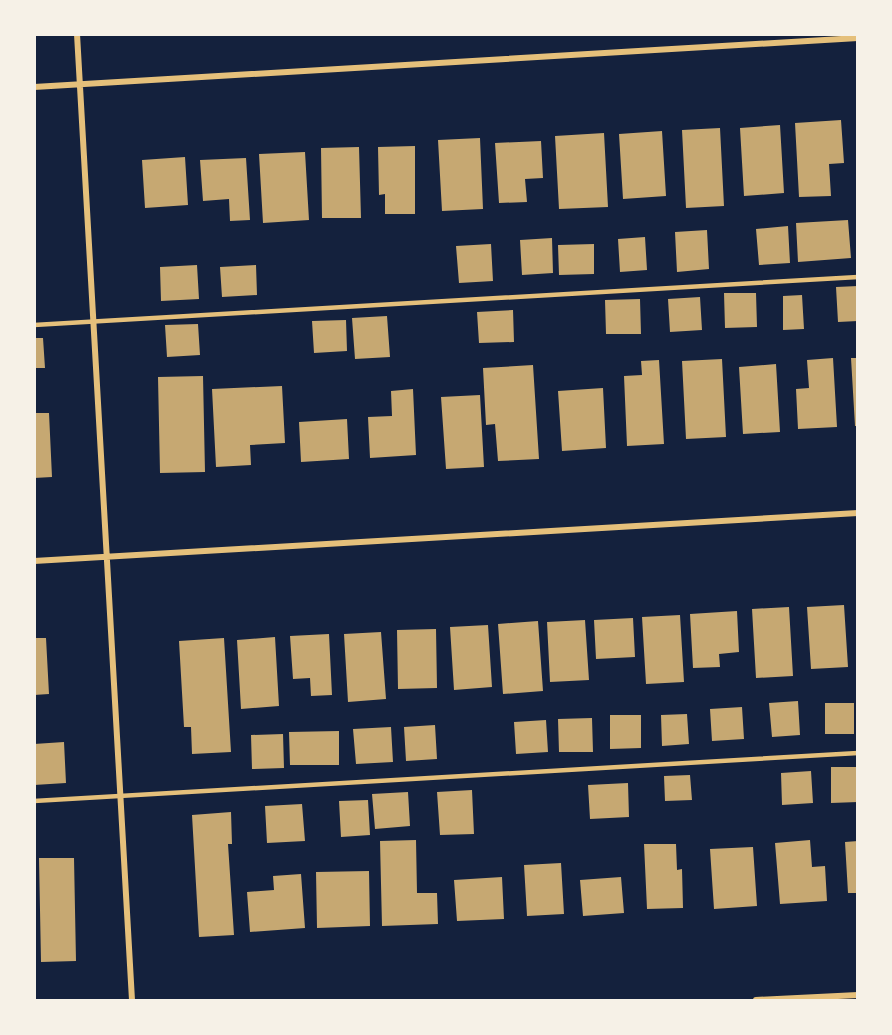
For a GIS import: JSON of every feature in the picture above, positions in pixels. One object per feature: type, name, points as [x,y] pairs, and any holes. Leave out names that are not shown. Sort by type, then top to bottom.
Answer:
[{"type":"street","points":[[77,34],[132,1000]]},
{"type":"street","points":[[34,87],[858,38]]},
{"type":"street","points":[[34,561],[858,513]]},
{"type":"street","points":[[756,1000],[858,995]]},
{"type":"lane","points":[[34,325],[858,277]]},
{"type":"lane","points":[[34,801],[858,753]]},
{"type":"building","points":[[841,120],[844,163],[829,164],[831,196],[799,197],[795,123]]},
{"type":"building","points":[[780,125],[784,193],[744,196],[740,128]]},
{"type":"building","points":[[720,128],[724,206],[686,208],[682,130]]},
{"type":"building","points":[[662,131],[666,196],[623,199],[619,134]]},
{"type":"building","points":[[604,133],[608,207],[559,209],[555,136]]},
{"type":"building","points":[[480,138],[483,209],[442,211],[438,140]]},
{"type":"building","points":[[541,141],[543,178],[525,179],[527,202],[499,203],[495,143]]},
{"type":"building","points":[[415,146],[415,214],[385,214],[385,194],[379,195],[378,147]]},
{"type":"building","points":[[359,147],[361,218],[322,218],[321,148]]},
{"type":"building","points":[[305,152],[309,220],[263,223],[259,154]]},
{"type":"building","points":[[185,157],[188,205],[145,208],[142,160]]},
{"type":"building","points":[[246,158],[250,220],[230,221],[229,199],[203,201],[200,160]]},
{"type":"building","points":[[848,220],[851,258],[798,262],[796,223]]},
{"type":"building","points":[[788,226],[790,263],[759,265],[756,229]]},
{"type":"building","points":[[707,230],[709,269],[677,272],[675,232]]},
{"type":"building","points":[[645,237],[647,270],[620,272],[618,239]]},
{"type":"building","points":[[552,238],[553,273],[522,275],[520,240]]},
{"type":"building","points":[[491,244],[493,281],[459,283],[456,246]]},
{"type":"building","points":[[594,244],[594,274],[559,275],[558,245]]},
{"type":"building","points":[[197,265],[199,299],[161,301],[160,267]]},
{"type":"building","points":[[256,265],[257,295],[222,297],[220,267]]},
{"type":"building","points":[[858,286],[858,321],[838,322],[836,287]]},
{"type":"building","points":[[724,293],[756,293],[757,327],[725,328]]},
{"type":"building","points":[[802,295],[804,329],[783,330],[783,296]]},
{"type":"building","points":[[700,297],[702,330],[670,332],[668,299]]},
{"type":"building","points":[[640,299],[641,334],[606,334],[605,300]]},
{"type":"building","points":[[513,310],[514,342],[479,343],[477,312]]},
{"type":"building","points":[[387,316],[390,357],[355,359],[352,318]]},
{"type":"building","points":[[346,320],[347,351],[314,353],[312,321]]},
{"type":"building","points":[[198,324],[200,355],[167,357],[165,325]]},
{"type":"building","points":[[34,338],[43,338],[45,368],[34,368]]},
{"type":"building","points":[[833,358],[837,427],[798,429],[796,389],[809,388],[807,360]]},
{"type":"building","points":[[851,358],[858,358],[858,426],[855,426]]},
{"type":"building","points":[[722,359],[726,437],[686,439],[682,361]]},
{"type":"building","points":[[659,360],[664,444],[627,446],[624,376],[642,375],[641,361]]},
{"type":"building","points":[[776,364],[780,432],[743,434],[739,367]]},
{"type":"building","points":[[533,365],[539,459],[498,461],[495,424],[486,425],[483,368]]},
{"type":"building","points":[[203,376],[205,472],[160,473],[158,377]]},
{"type":"building","points":[[282,386],[285,443],[250,445],[251,465],[216,467],[212,389]]},
{"type":"building","points":[[603,388],[606,448],[562,451],[558,391]]},
{"type":"building","points":[[413,389],[416,455],[370,458],[368,417],[392,416],[391,391]]},
{"type":"building","points":[[480,395],[484,467],[446,469],[441,397]]},
{"type":"building","points":[[34,413],[49,413],[52,477],[34,478]]},
{"type":"building","points":[[347,419],[349,459],[301,462],[299,422]]},
{"type":"building","points":[[844,605],[848,667],[811,669],[807,607]]},
{"type":"building","points":[[789,607],[793,676],[756,678],[752,609]]},
{"type":"building","points":[[737,611],[739,652],[719,654],[720,667],[693,668],[690,614]]},
{"type":"building","points":[[680,615],[684,682],[646,684],[642,617]]},
{"type":"building","points":[[633,618],[635,657],[596,659],[594,620]]},
{"type":"building","points":[[585,620],[589,680],[550,682],[547,622]]},
{"type":"building","points":[[538,621],[543,691],[503,694],[498,624]]},
{"type":"building","points":[[488,625],[492,687],[454,690],[450,627]]},
{"type":"building","points":[[436,629],[437,688],[398,689],[397,630]]},
{"type":"building","points":[[381,632],[386,699],[348,702],[344,634]]},
{"type":"building","points":[[329,634],[332,695],[311,696],[310,678],[293,679],[290,636]]},
{"type":"building","points":[[275,637],[279,706],[241,709],[237,640]]},
{"type":"building","points":[[34,638],[46,638],[49,694],[34,695]]},
{"type":"building","points":[[224,638],[231,752],[192,754],[191,727],[184,727],[179,641]]},
{"type":"building","points":[[798,701],[800,735],[772,737],[769,703]]},
{"type":"building","points":[[825,703],[854,703],[854,734],[825,734]]},
{"type":"building","points":[[742,707],[744,739],[712,741],[710,709]]},
{"type":"building","points":[[687,714],[689,744],[662,746],[661,715]]},
{"type":"building","points":[[610,715],[641,715],[641,748],[610,749]]},
{"type":"building","points":[[592,718],[593,752],[559,752],[558,719]]},
{"type":"building","points":[[546,720],[548,752],[516,754],[514,722]]},
{"type":"building","points":[[435,725],[437,759],[406,761],[404,727]]},
{"type":"building","points":[[391,727],[393,762],[356,764],[353,729]]},
{"type":"building","points":[[339,731],[339,765],[290,765],[289,732]]},
{"type":"building","points":[[283,734],[284,768],[252,769],[251,735]]},
{"type":"building","points":[[64,742],[66,783],[34,785],[34,744]]},
{"type":"building","points":[[831,767],[858,767],[858,802],[831,803]]},
{"type":"building","points":[[811,771],[813,803],[782,805],[781,773]]},
{"type":"building","points":[[690,775],[692,800],[665,801],[664,776]]},
{"type":"building","points":[[628,783],[629,817],[590,819],[588,785]]},
{"type":"building","points":[[472,790],[474,834],[440,835],[437,792]]},
{"type":"building","points":[[408,792],[410,826],[375,829],[372,794]]},
{"type":"building","points":[[368,800],[370,835],[341,837],[339,801]]},
{"type":"building","points":[[302,804],[305,841],[267,843],[265,806]]},
{"type":"building","points":[[231,812],[232,844],[228,844],[234,935],[199,937],[192,815]]},
{"type":"building","points":[[416,840],[417,893],[437,893],[438,924],[382,926],[380,841]]},
{"type":"building","points":[[810,840],[812,867],[825,866],[827,901],[780,904],[775,843]]},
{"type":"building","points":[[858,841],[858,893],[848,893],[845,842]]},
{"type":"building","points":[[644,844],[676,844],[677,870],[682,869],[683,908],[647,909]]},
{"type":"building","points":[[753,847],[757,906],[714,909],[710,849]]},
{"type":"building","points":[[39,858],[74,858],[76,961],[41,962]]},
{"type":"building","points":[[561,863],[564,914],[527,916],[524,865]]},
{"type":"building","points":[[369,871],[370,926],[317,928],[316,872]]},
{"type":"building","points":[[301,874],[305,928],[250,932],[247,892],[274,890],[273,876]]},
{"type":"building","points":[[502,877],[504,919],[457,921],[454,880]]},
{"type":"building","points":[[621,877],[624,913],[583,916],[580,880]]}]
